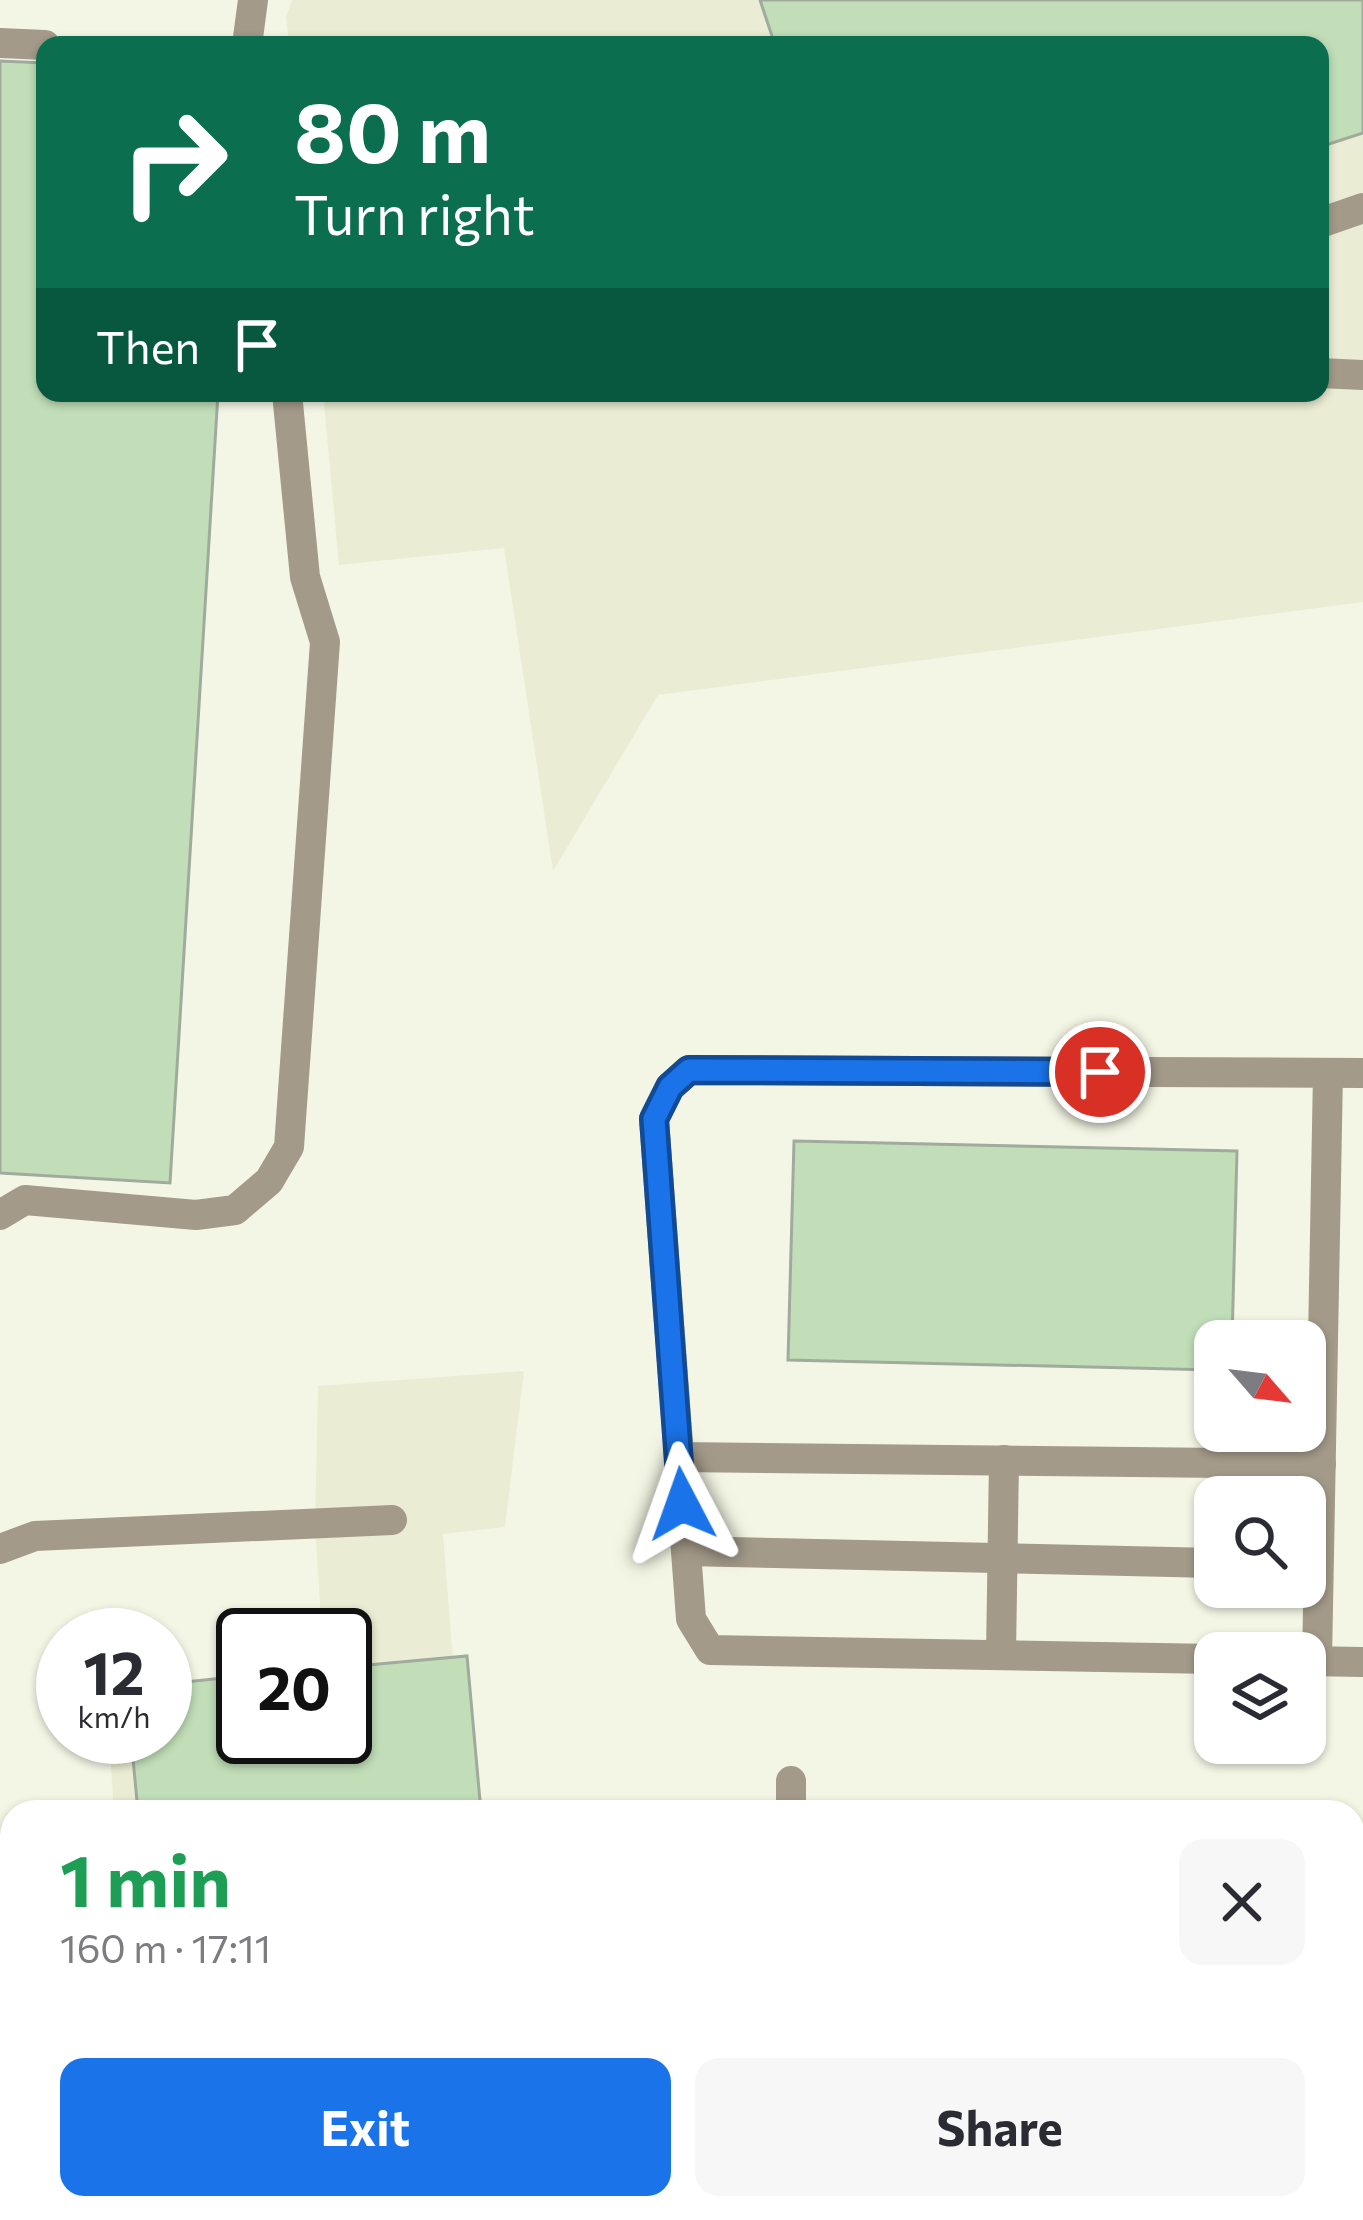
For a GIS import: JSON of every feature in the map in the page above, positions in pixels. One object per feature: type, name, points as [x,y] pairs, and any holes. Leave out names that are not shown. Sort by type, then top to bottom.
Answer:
[{"type":"street","points":[[248,36],[253,0]]},
{"type":"street","points":[[0,44],[36,45]]},
{"type":"street","points":[[1329,220],[1363,208]]},
{"type":"street","points":[[1329,373],[1363,375]]},
{"type":"street","points":[[0,1215],[25,1201],[196,1215],[235,1210],[269,1181],[289,1147],[325,642],[305,577],[288,402]]},
{"type":"street","points":[[1194,1659],[710,1650],[691,1618],[654,1119],[670,1087],[689,1070],[1363,1073]]},
{"type":"street","points":[[1320,1476],[1328,1072]]},
{"type":"street","points":[[679,1457],[1321,1463]]},
{"type":"street","points":[[1001,1655],[1004,1460]]},
{"type":"street","points":[[0,1549],[34,1536],[392,1520]]},
{"type":"street","points":[[686,1551],[1194,1563]]},
{"type":"street","points":[[1326,1661],[1363,1662]]},
{"type":"shaded area","points":[[292,0],[1363,0],[1363,602],[658,695],[553,871],[504,548],[339,565],[324,402],[1329,402],[1329,36],[288,36],[286,17]]},
{"type":"shaded area","points":[[524,1371],[505,1527],[443,1534],[464,1800],[113,1800],[111,1764],[192,1764],[192,1681],[216,1679],[216,1764],[372,1764],[372,1608],[320,1608],[315,1526],[318,1386]]},
{"type":"building","points":[[760,0],[1363,0],[1363,133],[1329,144],[1329,36],[772,36]]},
{"type":"building","points":[[0,61],[36,63],[36,402],[217,402],[170,1183],[0,1173]]},
{"type":"building","points":[[794,1141],[1237,1151],[1233,1320],[1194,1320],[1194,1370],[788,1360]]},
{"type":"building","points":[[467,1656],[480,1800],[137,1800],[134,1764],[192,1764],[192,1681],[216,1679],[216,1764],[372,1764],[372,1665]]},
{"type":"route","points":[[682,1504],[654,1119],[670,1087],[689,1070],[1100,1072]]}]
